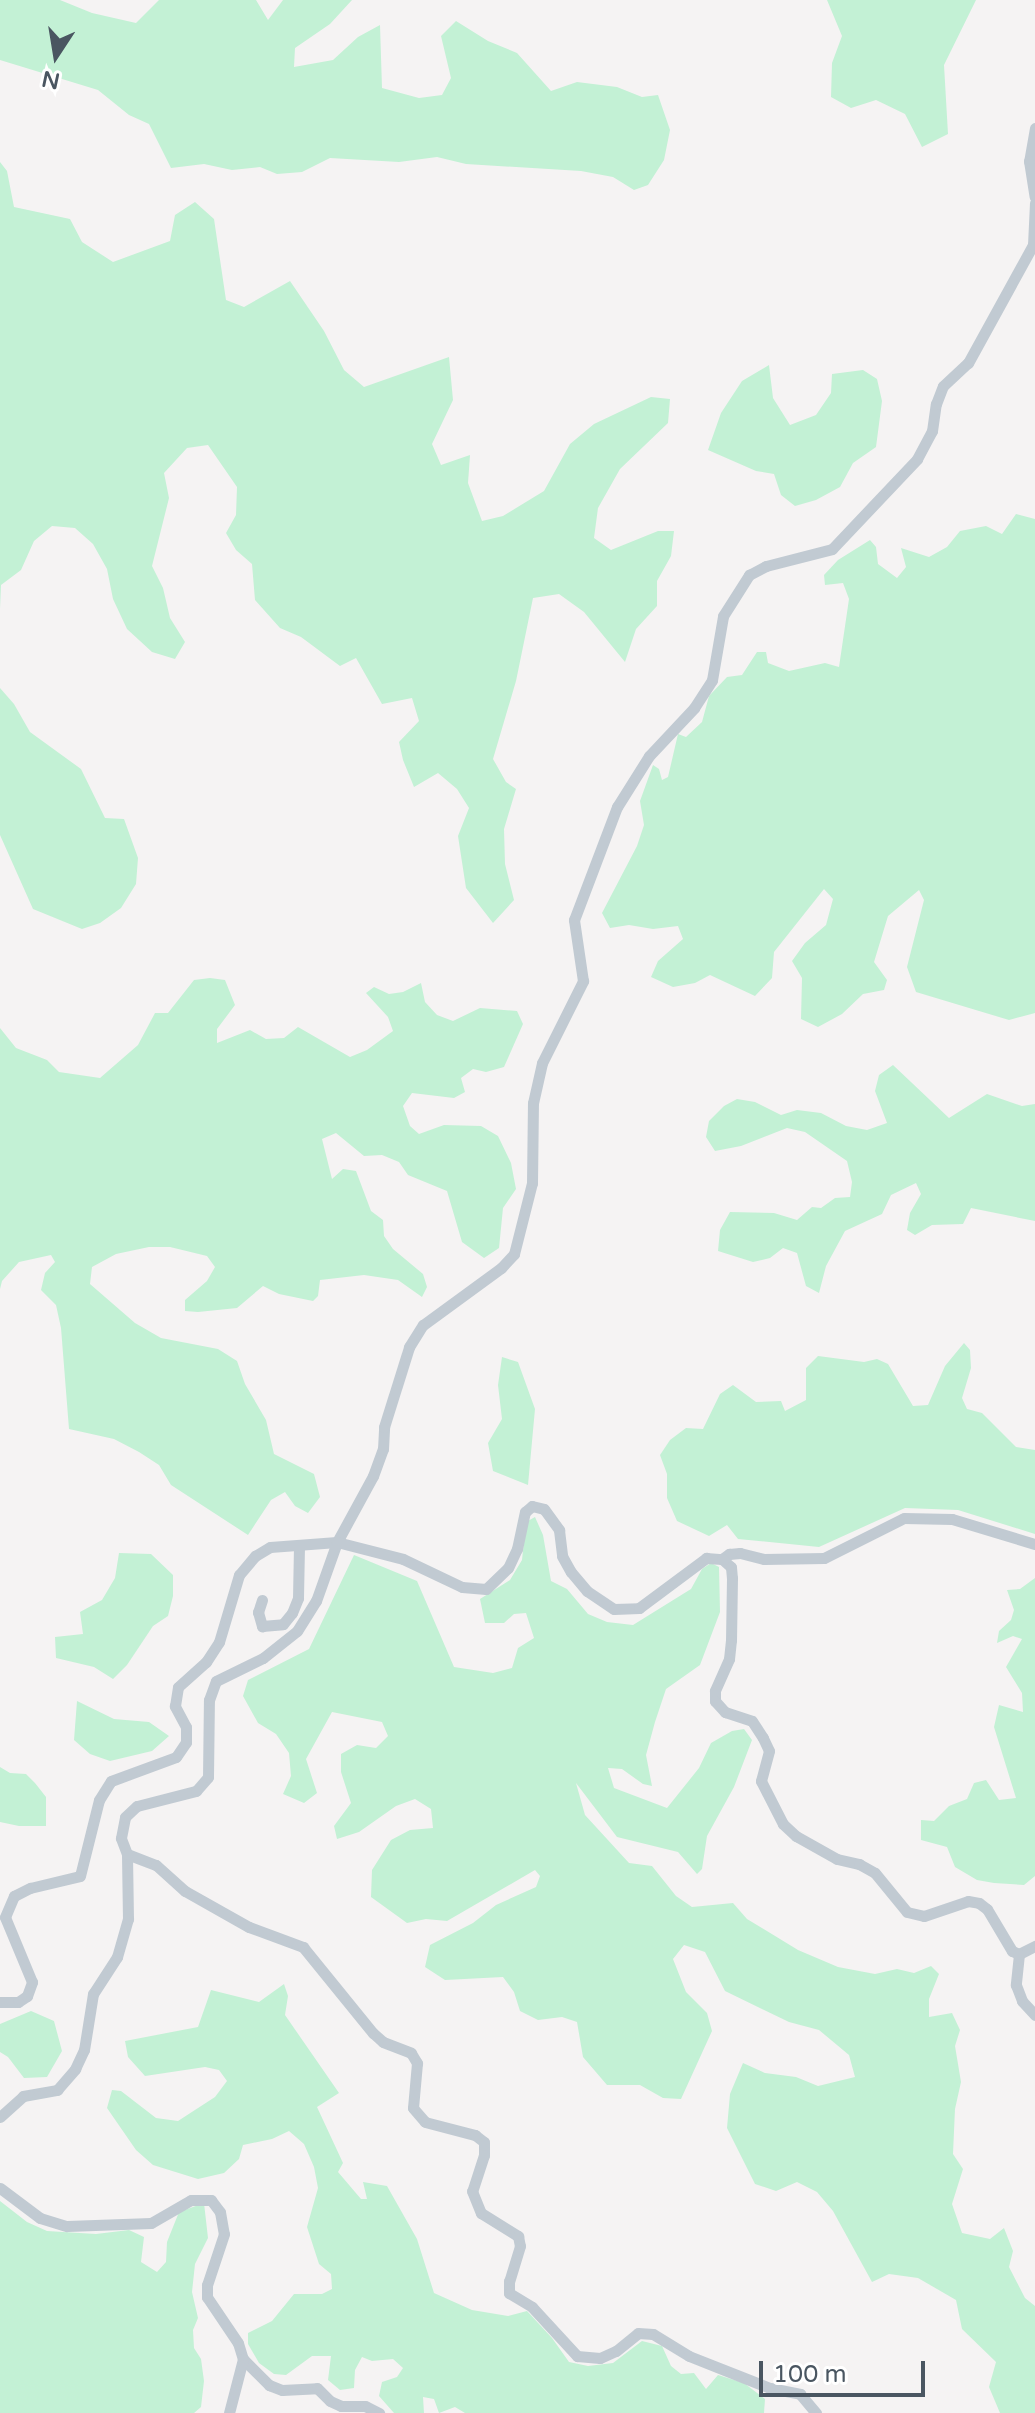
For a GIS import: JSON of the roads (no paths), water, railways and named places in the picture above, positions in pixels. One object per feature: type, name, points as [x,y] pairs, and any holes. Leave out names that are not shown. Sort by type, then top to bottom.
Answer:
[{"type":"street","points":[[0,2117],[23,2096],[57,2090],[75,2069],[84,2050],[93,1994],[117,1957],[128,1919],[127,1854],[121,1838],[125,1817],[137,1806],[196,1791],[208,1777],[209,1700],[216,1681],[263,1658],[297,1631],[316,1601],[337,1542],[373,1476],[383,1449],[384,1427],[409,1347],[423,1325],[501,1268],[514,1254],[532,1183],[533,1103],[542,1063],[583,981],[574,920],[617,807],[649,756],[694,708],[712,680],[723,616],[749,575],[766,566],[832,549],[917,459],[932,431],[936,404],[943,386],[968,363],[1033,245],[1035,200],[1029,161],[1035,128]]},
{"type":"street","points":[[0,2002],[18,2002],[27,1996],[32,1982],[5,1917],[14,1896],[30,1888],[80,1876],[99,1800],[111,1781],[176,1757],[186,1742],[186,1727],[175,1706],[178,1687],[206,1662],[219,1642],[239,1575],[255,1556],[270,1547],[337,1542],[403,1559],[462,1587],[486,1589],[508,1568],[517,1549],[525,1512],[532,1506],[544,1509],[559,1530],[562,1556],[587,1591],[614,1609],[639,1608],[706,1558],[722,1559],[731,1567],[731,1640],[729,1659],[715,1691],[715,1701],[725,1712],[752,1721],[763,1738],[769,1751],[761,1781],[783,1824],[796,1836],[837,1859],[859,1864],[875,1873],[907,1912],[924,1916],[968,1901],[979,1903],[987,1909],[1012,1951],[1019,1954],[1035,1946]]},
{"type":"street","points":[[722,1559],[729,1554],[740,1553],[764,1559],[824,1558],[904,1518],[952,1519],[1035,1544]]},
{"type":"street","points":[[262,1600],[258,1612],[262,1626],[283,1624],[292,1613],[298,1598],[299,1545]]},
{"type":"street","points":[[127,1854],[156,1865],[185,1891],[249,1927],[303,1947],[373,2033],[383,2042],[411,2053],[417,2063],[413,2108],[425,2122],[475,2135],[484,2142],[484,2155],[472,2191],[481,2213],[518,2236],[520,2246],[509,2281],[509,2293],[532,2307],[577,2356],[600,2358],[638,2333],[653,2334],[689,2356],[770,2388],[800,2394],[816,2413]]},
{"type":"street","points":[[1019,1954],[1016,1985],[1022,2001],[1035,2015]]},
{"type":"street","points":[[0,2188],[40,2218],[67,2226],[151,2223],[191,2200],[211,2200],[220,2212],[224,2234],[207,2285],[207,2297],[238,2343],[243,2359],[269,2385],[282,2390],[317,2388],[330,2401],[341,2406],[365,2406],[379,2413]]},
{"type":"street","points":[[229,2413],[243,2359]]}]
